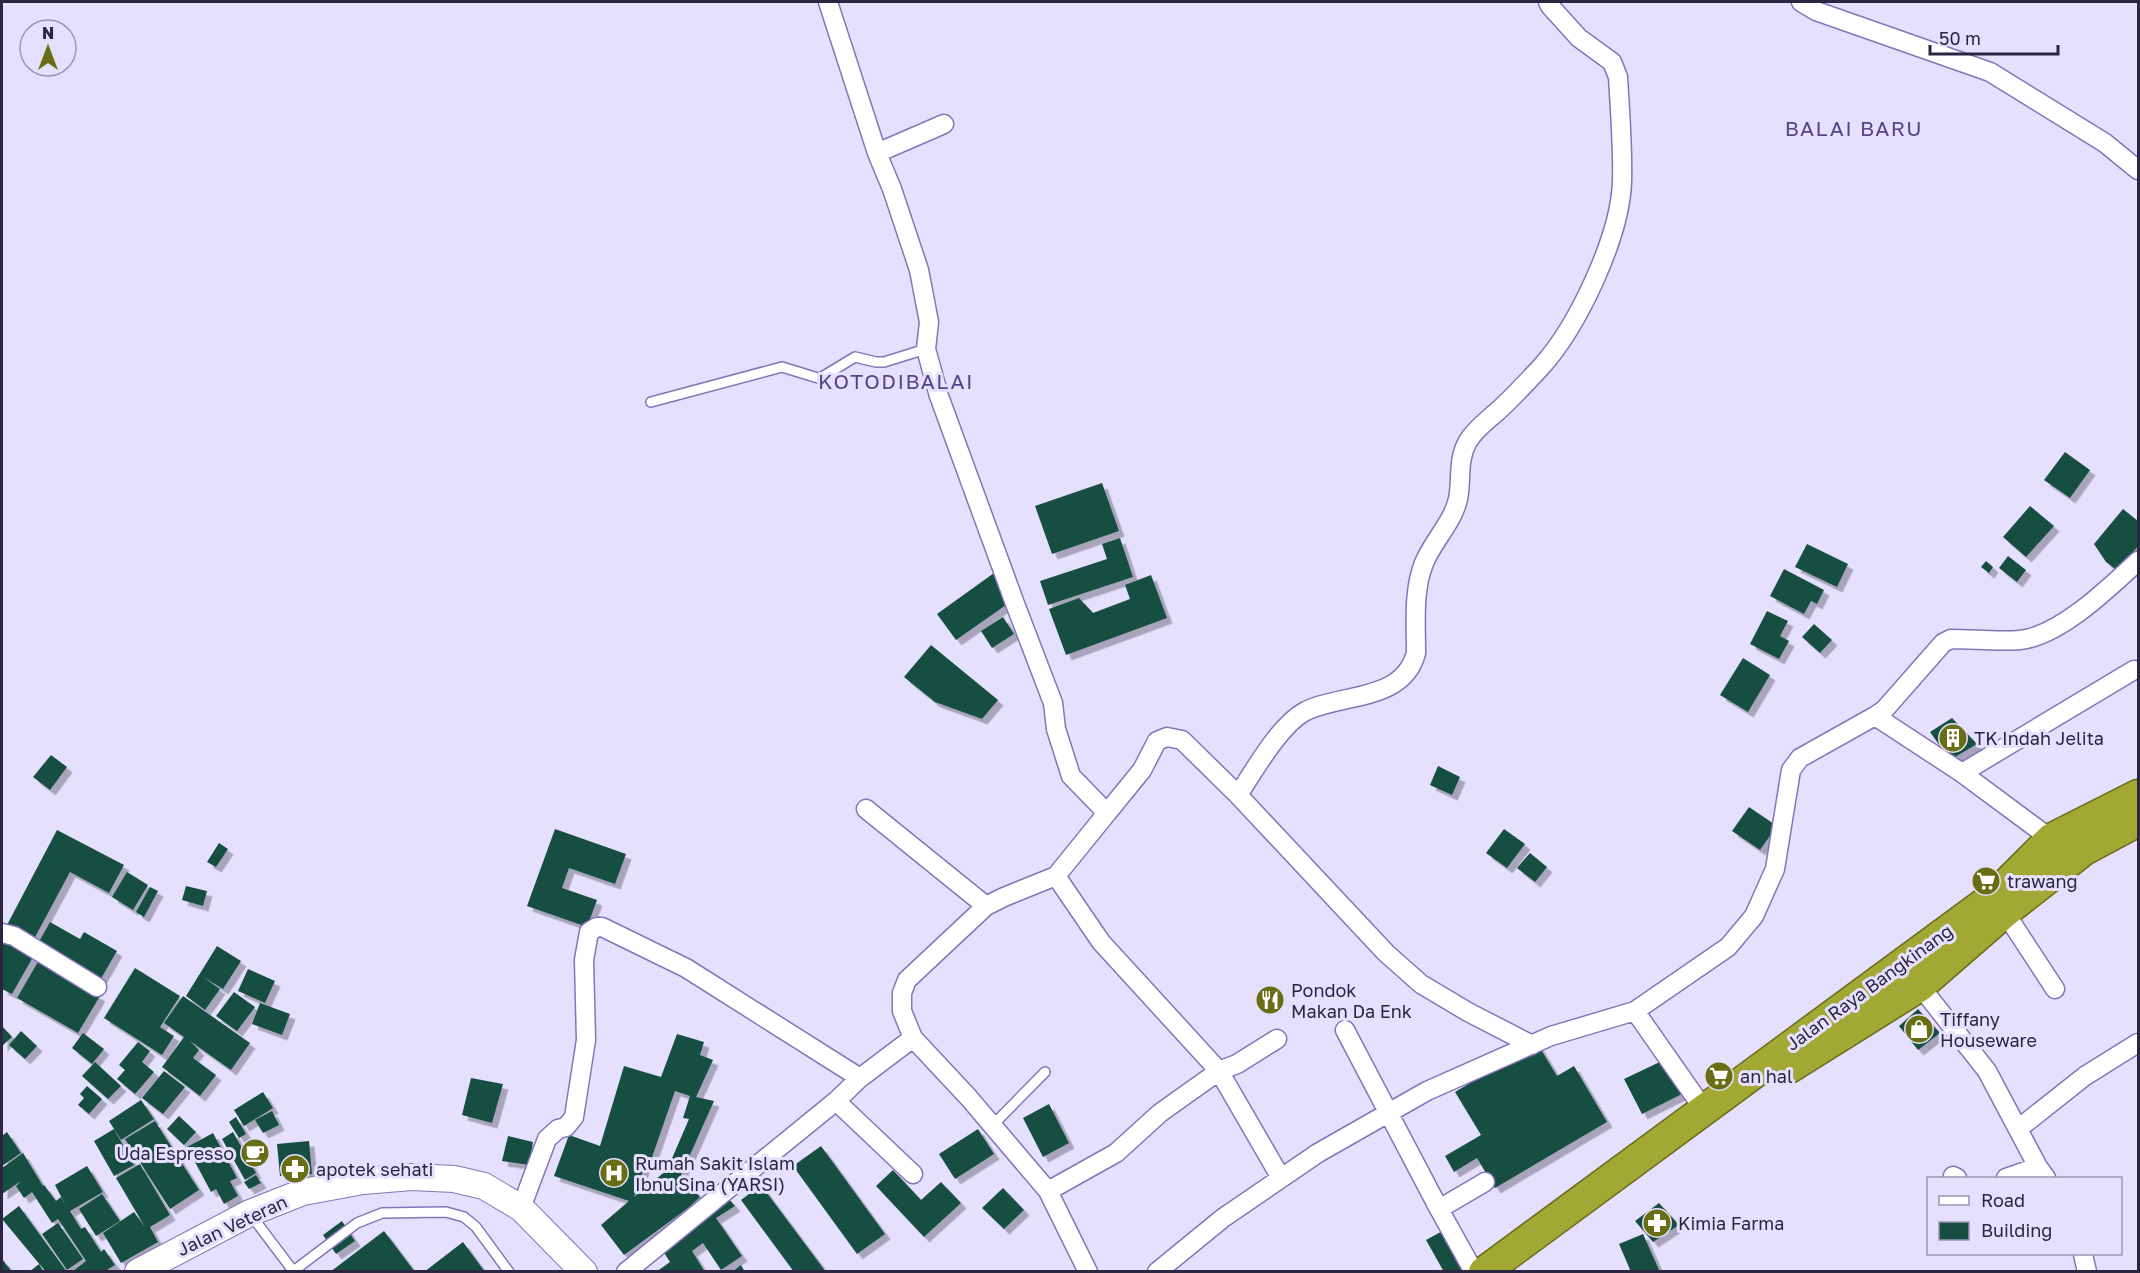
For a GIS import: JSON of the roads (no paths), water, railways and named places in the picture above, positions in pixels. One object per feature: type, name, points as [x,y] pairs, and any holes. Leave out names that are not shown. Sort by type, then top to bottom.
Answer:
[{"type":"highway","name":"Jalan Raya Bangkinang","points":[[1485,1272],[1705,1111],[1756,1079],[1920,986],[1999,904],[2051,839],[2139,795]]},
{"type":"highway","name":"Jalan Raya Bangkinang","points":[[1501,1272],[1696,1137],[1756,1079],[1999,904],[2084,850],[2139,821]]},
{"type":"main road","name":"Jalan Veteran","points":[[142,1270],[250,1213],[303,1192],[363,1181],[412,1177],[454,1179],[484,1186],[521,1208],[584,1272]]},
{"type":"street","points":[[828,2],[877,153],[892,189],[919,270],[929,322],[926,349],[939,396],[1053,703],[1056,729],[1071,776],[1107,813]]},
{"type":"street","points":[[1238,795],[1287,724],[1304,712],[1321,705],[1367,695],[1383,689],[1401,678],[1413,664],[1416,653],[1419,576],[1424,561],[1458,500],[1460,464],[1467,443],[1478,428],[1542,366],[1562,340],[1603,260],[1617,217],[1622,184],[1618,77],[1612,62],[1579,38],[1548,2]]},
{"type":"street","points":[[1801,2],[1816,11],[1990,72],[2105,143],[2139,170]]},
{"type":"street","points":[[877,153],[944,124]]},
{"type":"street","points":[[1157,1272],[1223,1218],[1318,1153],[1427,1091],[1551,1036],[1635,1011],[1728,947],[1754,915],[1775,869],[1791,770],[1800,758],[1885,709],[1943,643],[1951,639],[2021,640],[2049,631],[2089,605],[2139,561]]},
{"type":"street","points":[[1962,773],[2134,670]]},
{"type":"street","points":[[1875,716],[1962,773],[2051,839]]},
{"type":"street","points":[[1088,1272],[1048,1191],[969,1098],[913,1038],[902,1011],[902,993],[907,980],[986,906],[1056,876],[1142,770],[1157,741],[1167,737],[1182,740],[1238,795],[1386,953],[1421,984],[1532,1046]]},
{"type":"street","points":[[866,809],[986,906]]},
{"type":"street","points":[[1056,876],[1101,942],[1219,1071],[1281,1178]]},
{"type":"street","points":[[1999,904],[2055,988]]},
{"type":"street","points":[[521,1208],[547,1139],[558,1129],[566,1127],[574,1117],[586,1040],[584,960],[589,933],[597,927],[602,927],[686,968],[860,1078]]},
{"type":"street","points":[[2,933],[14,936],[98,987]]},
{"type":"street","points":[[1920,986],[1987,1071],[2042,1173],[2018,1177]]},
{"type":"street","points":[[1635,1011],[1705,1111]]},
{"type":"street","points":[[1345,1030],[1474,1272]]},
{"type":"street","points":[[626,1272],[836,1101],[860,1078],[913,1038]]},
{"type":"street","points":[[1048,1191],[1116,1153],[1160,1113],[1219,1071],[1237,1064],[1277,1039]]},
{"type":"street","points":[[2018,1129],[2085,1076],[2139,1043]]},
{"type":"street","points":[[836,1101],[913,1174]]},
{"type":"street","points":[[1439,1209],[1485,1182]]},
{"type":"street","points":[[2083,1255],[2087,1272]]},
{"type":"lane","points":[[651,402],[782,367],[818,378],[855,357],[884,362],[926,349]]},
{"type":"lane","points":[[992,1126],[1045,1072]]},
{"type":"lane","points":[[250,1213],[293,1271],[357,1223],[382,1213],[447,1212],[464,1217],[476,1227],[509,1272]]},
{"type":"place","name":"TK Indah Jelita","points":[[1953,738]]},
{"type":"place","name":"trawang","points":[[1986,881]]},
{"type":"place","name":"Pondok Makan Da Enk","points":[[1270,1000]]},
{"type":"place","name":"Tiffany Houseware","points":[[1919,1029]]},
{"type":"place","name":"an hal","points":[[1719,1076]]},
{"type":"place","name":"Uda Espresso","points":[[255,1153]]},
{"type":"place","name":"apotek sehati","points":[[295,1169]]},
{"type":"place","name":"Rumah Sakit Islam Ibnu Sina (YARSI)","points":[[614,1173]]},
{"type":"place","name":"Kimia Farma","points":[[1657,1223]]},
{"type":"district","name":"BALAI BARU","points":[[1854,128]]},
{"type":"district","name":"KOTODIBALAI","points":[[896,381]]}]
